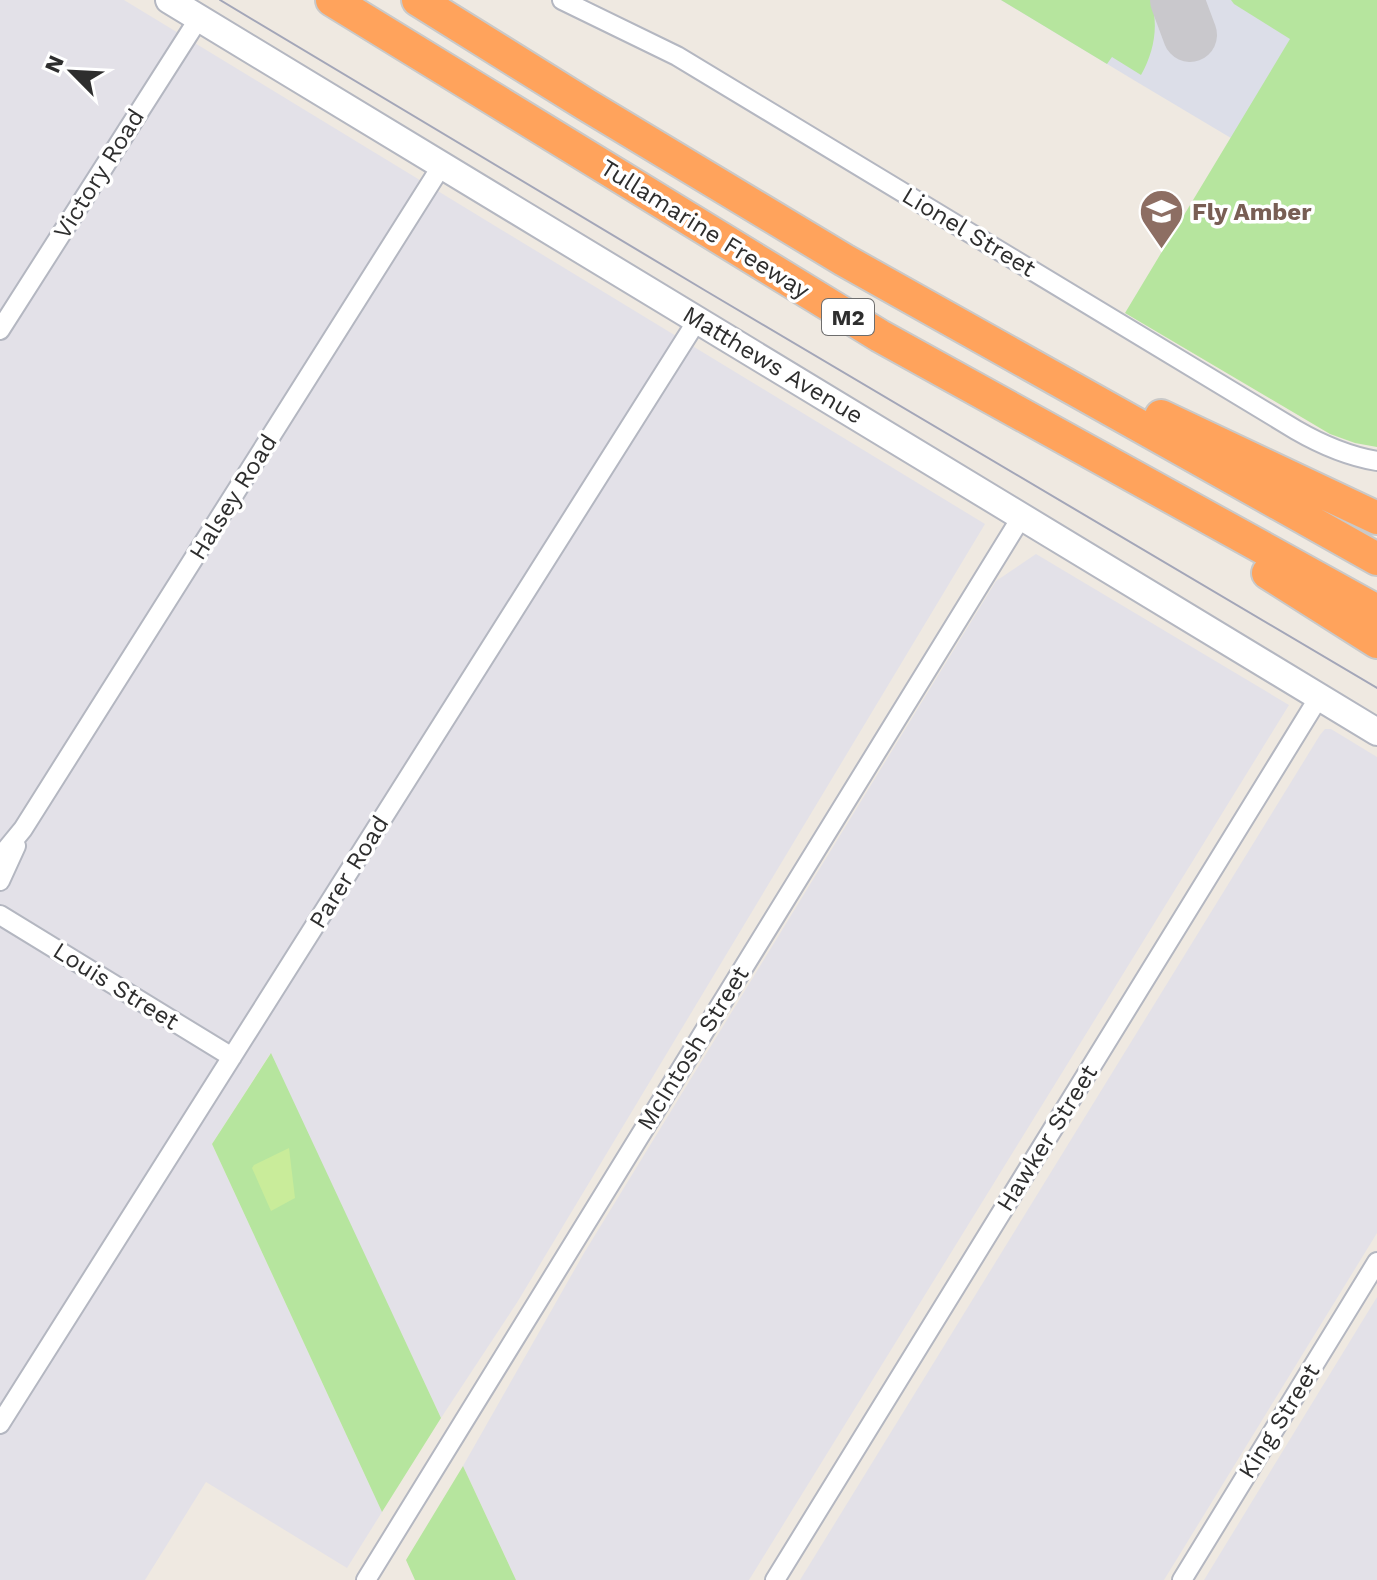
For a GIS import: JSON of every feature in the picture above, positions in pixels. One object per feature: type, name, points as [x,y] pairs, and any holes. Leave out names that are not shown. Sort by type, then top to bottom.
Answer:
[{"type":"highway","name":"Tullamarine Freeway","points":[[332,0],[880,336],[1377,611]]},
{"type":"highway","name":"Tullamarine Freeway","points":[[418,0],[901,293],[1377,559]]},
{"type":"highway","points":[[901,293],[1377,518]]},
{"type":"highway","points":[[880,336],[1377,642]]},
{"type":"main road","name":"Matthews Avenue","points":[[169,0],[1377,732]]},
{"type":"street","name":"Lionel Street","points":[[562,0],[677,56],[1306,436],[1337,451],[1377,461]]},
{"type":"street","name":"Victory Road","points":[[0,330],[199,18]]},
{"type":"street","name":"Halsey Road","points":[[0,857],[23,829],[442,165]]},
{"type":"street","name":"Parer Road","points":[[0,1424],[698,319]]},
{"type":"street","name":"McIntosh Street","points":[[366,1580],[1022,516]]},
{"type":"street","name":"Hawker Street","points":[[775,1580],[1319,697]]},
{"type":"street","name":"Halsey Road","points":[[0,881],[23,829]]},
{"type":"street","name":"Louis Street","points":[[0,915],[232,1057]]},
{"type":"street","name":"King Street","points":[[1182,1580],[1377,1262]]},
{"type":"shaded area","points":[[0,0],[124,0],[985,524],[518,1301],[441,1418],[270,1054],[212,1144],[382,1512],[347,1568],[206,1482],[145,1580],[0,1580]]},
{"type":"shaded area","points":[[1001,0],[1377,0],[1377,225],[1137,82]]},
{"type":"shaded area","points":[[1036,554],[1289,705],[749,1580],[516,1580],[463,1466],[584,1253],[996,581]]},
{"type":"shaded area","points":[[1325,729],[1331,729],[1377,757],[1377,1233],[1164,1580],[800,1580],[1320,735]]},
{"type":"shaded area","points":[[1377,1297],[1377,1580],[1204,1580]]},
{"type":"green space","points":[[1001,0],[1151,0],[1155,29],[1152,48],[1141,75],[1112,57],[1107,64]]},
{"type":"green space","points":[[1231,0],[1377,0],[1377,447],[1330,434],[1125,313],[1290,39]]},
{"type":"green space","points":[[271,1053],[441,1418],[382,1512],[212,1144]]},
{"type":"green space","points":[[289,1148],[295,1198],[271,1211],[252,1168]]},
{"type":"green space","points":[[463,1466],[516,1580],[415,1580],[406,1560]]},
{"type":"taxiway","points":[[1177,0],[1190,35]]},
{"type":"tram line","points":[[220,0],[1377,688]]},
{"type":"place","name":"Fly Amber","points":[[1161,251]]}]
